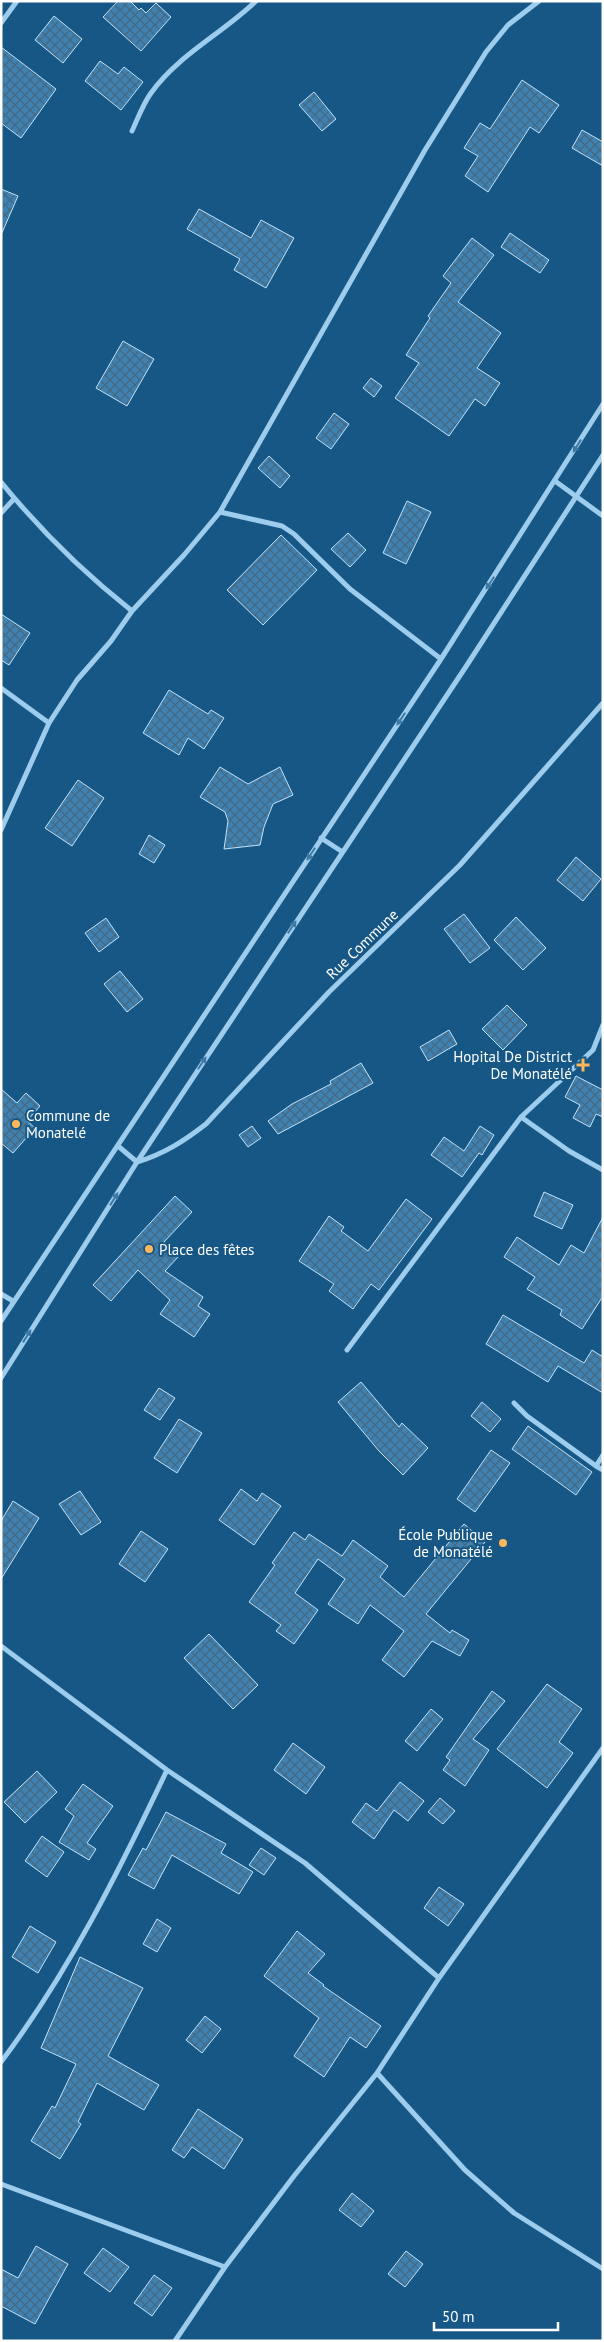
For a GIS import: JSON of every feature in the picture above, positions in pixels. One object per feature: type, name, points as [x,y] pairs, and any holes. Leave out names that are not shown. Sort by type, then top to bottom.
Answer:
[{"type":"street","points":[[1,23],[17,1]]},
{"type":"street","points":[[132,131],[143,106],[160,82],[190,54],[256,1]]},
{"type":"street","points":[[1,830],[49,723],[77,680],[111,642],[132,611],[184,555],[220,512],[425,150],[486,52],[508,25],[539,1]]},
{"type":"street","points":[[1,1321],[441,659],[603,404]]},
{"type":"street","points":[[1,1378],[137,1162],[341,851],[467,665],[603,455]]},
{"type":"street","points":[[555,481],[603,516]]},
{"type":"street","points":[[1,482],[14,499],[64,553],[100,586],[132,611]]},
{"type":"street","points":[[1,513],[14,499]]},
{"type":"street","points":[[220,512],[282,526],[294,534],[350,589],[441,659]]},
{"type":"street","points":[[1,688],[49,723]]},
{"type":"street","name":"Rue Commune","points":[[137,1162],[157,1156],[182,1142],[206,1124],[329,992],[460,865],[603,703]]},
{"type":"street","points":[[321,838],[341,851]]},
{"type":"street","points":[[347,1350],[521,1117],[592,1050],[603,1025]]},
{"type":"street","points":[[521,1117],[570,1151],[603,1170]]},
{"type":"street","points":[[118,1146],[137,1162]]},
{"type":"street","points":[[1,1294],[13,1301]]},
{"type":"street","points":[[514,1403],[527,1416],[603,1470]]},
{"type":"street","points":[[596,1466],[603,1455]]},
{"type":"street","points":[[1,1646],[167,1770],[305,1863],[439,1978]]},
{"type":"street","points":[[175,2341],[225,2267],[294,2176],[377,2073],[439,1978],[603,1748]]},
{"type":"street","points":[[1,2062],[27,2027],[70,1959],[130,1848],[167,1770]]},
{"type":"street","points":[[377,2073],[465,2170],[514,2213],[603,2269]]},
{"type":"street","points":[[1,2184],[225,2267]]},
{"type":"building","points":[[118,1],[130,1],[139,10],[141,8],[146,13],[156,3],[171,17],[141,51],[103,17]]},
{"type":"building","points":[[54,16],[82,39],[63,63],[35,40]]},
{"type":"building","points":[[1,47],[56,89],[21,138],[1,123]]},
{"type":"building","points":[[100,61],[118,74],[124,67],[143,82],[121,110],[85,81]]},
{"type":"building","points":[[522,80],[559,105],[539,133],[530,127],[488,192],[465,176],[478,156],[464,148],[480,123],[490,129]]},
{"type":"building","points":[[314,92],[336,119],[322,131],[299,105]]},
{"type":"building","points":[[582,130],[603,142],[603,166],[572,148]]},
{"type":"building","points":[[1,189],[18,196],[1,235]]},
{"type":"building","points":[[199,209],[251,238],[261,220],[294,238],[266,288],[234,270],[240,259],[187,229]]},
{"type":"building","points":[[510,233],[549,260],[540,273],[501,247]]},
{"type":"building","points":[[472,238],[494,255],[458,302],[501,333],[477,368],[500,383],[485,406],[475,399],[449,436],[395,398],[419,363],[406,355],[430,318],[428,316],[451,283],[443,276]]},
{"type":"building","points":[[123,341],[154,359],[127,406],[96,388]]},
{"type":"building","points":[[371,378],[382,386],[374,397],[363,388]]},
{"type":"building","points":[[334,413],[349,424],[331,449],[316,438]]},
{"type":"building","points":[[269,456],[290,476],[280,488],[258,468]]},
{"type":"building","points":[[407,501],[431,512],[406,564],[383,553]]},
{"type":"building","points":[[348,533],[366,550],[350,567],[331,549]]},
{"type":"building","points":[[281,535],[317,570],[263,625],[227,590]]},
{"type":"building","points":[[1,614],[30,633],[9,665],[1,660]]},
{"type":"building","points":[[169,690],[208,714],[211,710],[224,718],[204,749],[188,738],[179,755],[143,733]]},
{"type":"building","points":[[220,767],[248,784],[280,767],[293,795],[273,804],[264,827],[260,845],[224,849],[228,821],[225,812],[200,797]]},
{"type":"building","points":[[78,780],[104,798],[72,846],[45,828]]},
{"type":"building","points":[[149,835],[165,845],[154,863],[139,854]]},
{"type":"building","points":[[576,857],[601,879],[583,901],[557,880]]},
{"type":"building","points":[[464,914],[490,948],[470,963],[444,929]]},
{"type":"building","points":[[516,917],[546,948],[523,970],[494,940]]},
{"type":"building","points":[[106,918],[119,937],[99,952],[85,933]]},
{"type":"building","points":[[120,971],[143,999],[127,1012],[104,984]]},
{"type":"building","points":[[507,1005],[527,1025],[503,1050],[482,1029]]},
{"type":"building","points":[[449,1030],[457,1044],[428,1061],[420,1047]]},
{"type":"building","points":[[361,1063],[373,1083],[278,1134],[268,1121],[292,1104],[331,1084],[330,1081]]},
{"type":"building","points":[[576,1076],[603,1090],[603,1117],[596,1114],[590,1127],[573,1118],[580,1105],[565,1097]]},
{"type":"building","name":"Commune de Monatelé","points":[[1,1089],[17,1103],[26,1093],[40,1106],[27,1121],[35,1128],[13,1153],[1,1143]]},
{"type":"building","points":[[252,1126],[261,1138],[248,1147],[239,1135]]},
{"type":"building","points":[[480,1126],[494,1135],[482,1155],[479,1153],[462,1177],[431,1155],[444,1137],[464,1151]]},
{"type":"building","points":[[544,1192],[573,1205],[562,1229],[534,1216]]},
{"type":"building","name":"Place des fêtes","points":[[175,1196],[192,1212],[164,1242],[179,1256],[165,1271],[203,1297],[198,1306],[210,1314],[194,1337],[160,1314],[170,1300],[138,1270],[111,1301],[93,1285]]},
{"type":"building","points":[[406,1199],[432,1219],[379,1290],[371,1284],[353,1309],[329,1291],[334,1284],[299,1261],[329,1216],[344,1227],[341,1231],[368,1251]]},
{"type":"building","points":[[603,1217],[603,1296],[582,1329],[560,1315],[562,1310],[527,1289],[535,1277],[504,1257],[517,1237],[559,1265],[571,1245],[584,1253]]},
{"type":"building","points":[[503,1315],[584,1363],[592,1350],[603,1357],[603,1393],[558,1366],[548,1382],[486,1344]]},
{"type":"building","points":[[361,1382],[399,1427],[402,1423],[428,1448],[403,1475],[379,1451],[338,1402]]},
{"type":"building","points":[[159,1388],[175,1398],[160,1420],[144,1410]]},
{"type":"building","points":[[482,1402],[501,1419],[490,1432],[471,1416]]},
{"type":"building","points":[[179,1419],[202,1433],[177,1473],[154,1458]]},
{"type":"building","points":[[528,1426],[592,1472],[576,1495],[512,1449]]},
{"type":"building","points":[[491,1450],[510,1463],[475,1512],[457,1499]]},
{"type":"building","points":[[241,1489],[257,1501],[262,1493],[281,1506],[254,1545],[219,1520]]},
{"type":"building","points":[[80,1491],[101,1522],[81,1535],[59,1504]]},
{"type":"building","points":[[13,1501],[39,1518],[1,1579],[1,1521]]},
{"type":"building","points":[[464,1524],[485,1542],[426,1614],[450,1633],[452,1630],[469,1640],[460,1656],[432,1641],[404,1677],[382,1660],[404,1631],[370,1605],[358,1624],[328,1604],[345,1579],[318,1559],[295,1593],[318,1610],[294,1644],[276,1631],[281,1625],[249,1602],[275,1565],[272,1563],[294,1532],[305,1540],[309,1534],[342,1556],[353,1540],[388,1566],[380,1577],[404,1597]]},
{"type":"building","points":[[141,1531],[168,1549],[145,1582],[119,1564]]},
{"type":"building","points":[[209,1634],[258,1685],[233,1709],[184,1658]]},
{"type":"building","points":[[547,1684],[582,1709],[559,1742],[573,1753],[547,1788],[497,1749]]},
{"type":"building","points":[[492,1691],[505,1701],[473,1739],[489,1750],[465,1786],[443,1770],[450,1760],[446,1757]]},
{"type":"building","points":[[431,1709],[443,1719],[417,1751],[405,1741]]},
{"type":"building","points":[[293,1743],[325,1767],[306,1794],[274,1770]]},
{"type":"building","points":[[37,1771],[57,1792],[25,1823],[4,1802]]},
{"type":"building","points":[[400,1782],[424,1801],[408,1821],[394,1810],[374,1839],[352,1822],[366,1803],[377,1811]]},
{"type":"building","points":[[83,1784],[113,1806],[87,1843],[96,1849],[89,1860],[59,1842],[74,1816],[65,1809]]},
{"type":"building","points":[[440,1798],[455,1811],[443,1824],[428,1812]]},
{"type":"building","points":[[166,1812],[226,1844],[221,1853],[253,1872],[239,1894],[172,1855],[154,1889],[128,1875],[143,1848],[146,1850]]},
{"type":"building","points":[[42,1836],[64,1852],[47,1877],[25,1861]]},
{"type":"building","points":[[261,1848],[276,1858],[264,1875],[249,1865]]},
{"type":"building","points":[[439,1887],[464,1904],[448,1926],[424,1908]]},
{"type":"building","points":[[157,1919],[171,1928],[157,1952],[143,1944]]},
{"type":"building","points":[[30,1926],[56,1942],[38,1973],[12,1957]]},
{"type":"building","points":[[297,1931],[325,1954],[308,1973],[323,1986],[381,2026],[366,2048],[350,2037],[324,2077],[294,2056],[319,2018],[264,1976]]},
{"type":"building","points":[[80,1957],[143,1988],[108,2056],[159,2085],[144,2110],[97,2083],[78,2122],[81,2124],[60,2159],[31,2141],[52,2106],[55,2108],[76,2064],[41,2048]]},
{"type":"building","points":[[205,2016],[221,2029],[202,2053],[186,2040]]},
{"type":"building","points":[[198,2109],[243,2139],[224,2169],[192,2147],[184,2158],[172,2150]]},
{"type":"building","points":[[352,2193],[374,2211],[361,2227],[339,2210]]},
{"type":"building","points":[[36,2246],[68,2264],[35,2324],[1,2306],[1,2269],[18,2278]]},
{"type":"building","points":[[103,2248],[129,2267],[110,2292],[84,2273]]},
{"type":"building","points":[[406,2251],[423,2264],[405,2287],[388,2274]]},
{"type":"building","points":[[154,2275],[172,2288],[152,2316],[134,2303]]},
{"type":"place","name":"Hopital De District De Monatélé","points":[[583,1065]]},
{"type":"place","name":"Commune de Monatelé","points":[[16,1124]]},
{"type":"place","name":"Place des fêtes","points":[[149,1249]]},
{"type":"place","name":"École Publique de Monatélé","points":[[503,1543]]}]
